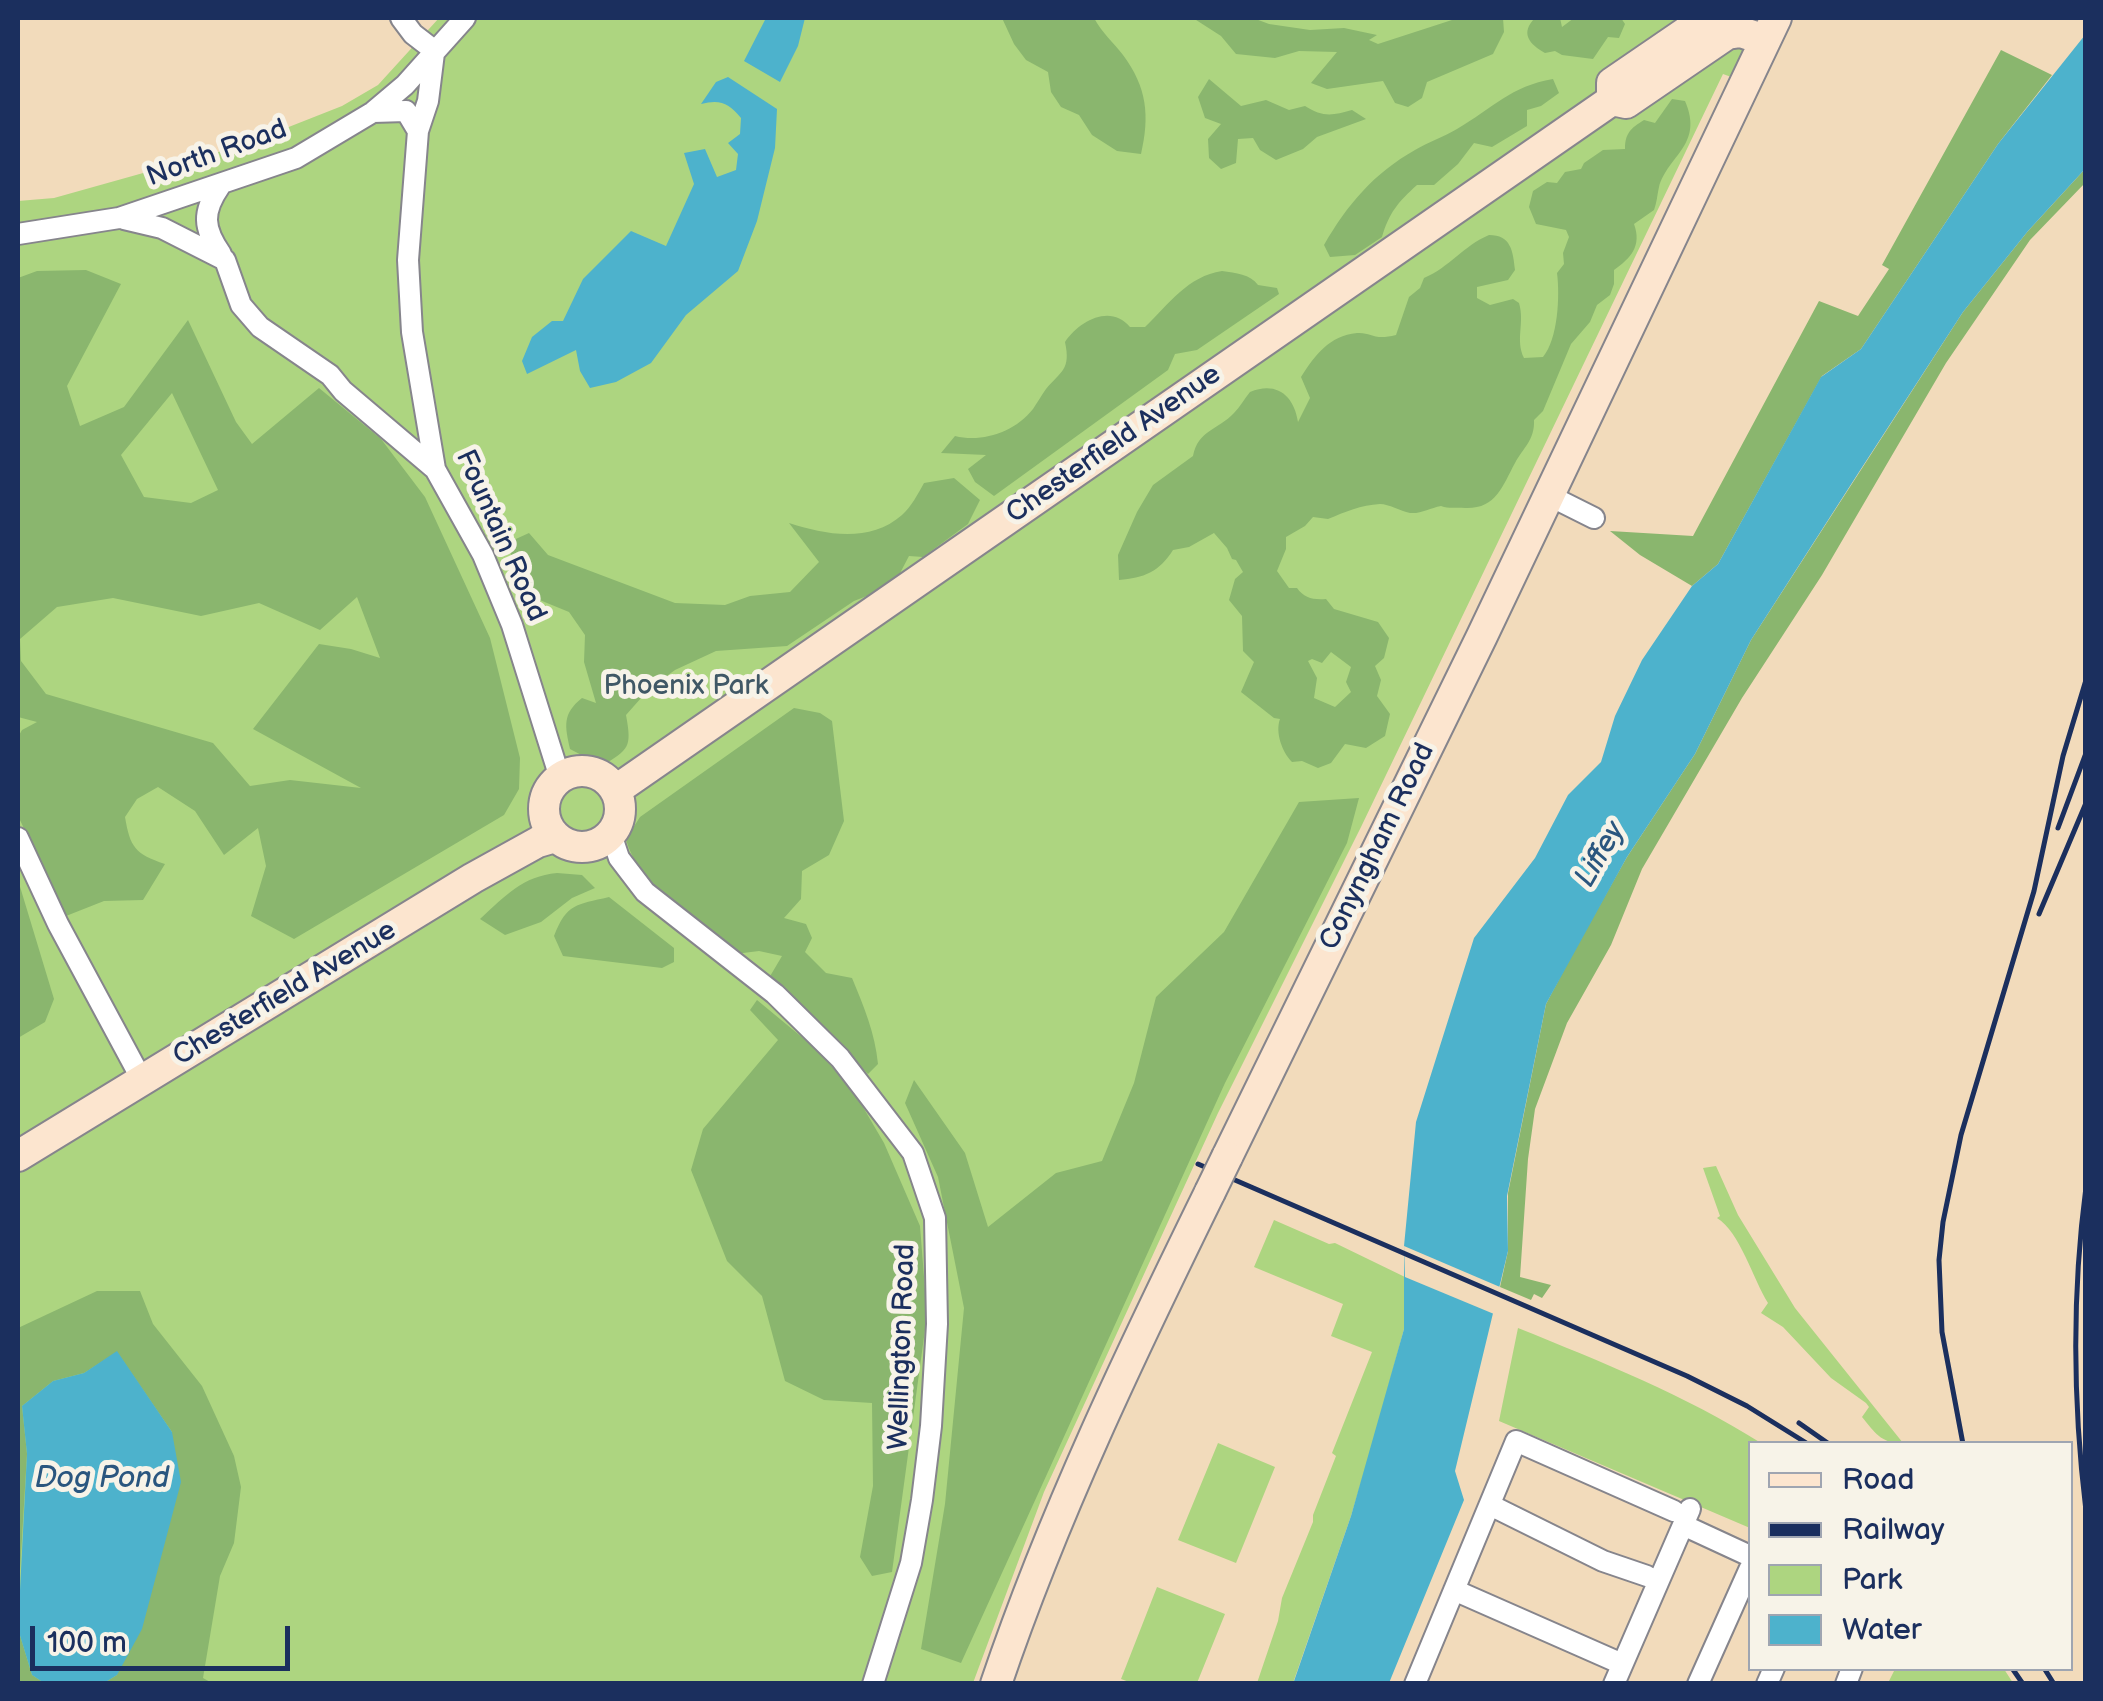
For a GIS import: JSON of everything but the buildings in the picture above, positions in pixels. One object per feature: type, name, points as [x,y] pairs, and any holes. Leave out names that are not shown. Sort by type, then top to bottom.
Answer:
[{"type":"street","points":[[402,18],[413,34],[434,51]]},
{"type":"street","name":"North Road","points":[[119,218],[296,158],[372,112],[405,85],[464,18]]},
{"type":"street","name":"Chesterfield Avenue","points":[[1612,100],[1612,83],[1706,18]]},
{"type":"street","name":"Chesterfield Avenue","points":[[616,790],[1612,100],[1626,102],[1728,34],[1771,29]]},
{"type":"street","name":"Conyngham Road","points":[[996,1684],[1026,1597],[1082,1459],[1771,29]]},
{"type":"street","name":"Fountain Road","points":[[434,51],[428,101],[418,130],[408,260],[422,405],[435,469],[483,555],[512,625],[560,778]]},
{"type":"street","points":[[372,112],[406,111],[418,130]]},
{"type":"street","points":[[220,186],[204,220],[242,305],[260,327],[330,375],[343,391],[435,469]]},
{"type":"street","points":[[18,234],[119,218],[162,228],[224,260]]},
{"type":"street","points":[[390,430],[413,428],[419,421],[422,405]]},
{"type":"street","points":[[1548,495],[1594,518]]},
{"type":"street","points":[[584,770],[608,780],[616,790],[620,813],[611,834],[590,847],[578,847],[555,837],[544,816],[544,805],[546,794],[560,778],[584,770]]},
{"type":"street","name":"Wellington Road","points":[[611,834],[619,858],[646,892],[775,994],[852,1073],[913,1153],[934,1218],[936,1324],[931,1426],[922,1500],[911,1563],[873,1684]]},
{"type":"street","name":"Chesterfield Avenue","points":[[18,1156],[473,878],[538,842],[555,837]]},
{"type":"street","points":[[18,838],[58,924],[142,1080]]},
{"type":"street","points":[[1440,1684],[1417,1679],[1516,1441],[1683,1515],[1748,1555]]},
{"type":"street","points":[[1490,1504],[1603,1562],[1647,1576]]},
{"type":"street","points":[[1454,1590],[1616,1677],[1683,1515]]},
{"type":"street","points":[[1698,1684],[1748,1572]]},
{"type":"green space","name":"Phoenix Park","points":[[439,18],[1776,18],[1745,82],[1723,74],[1361,827],[1218,1113],[1044,1492],[973,1683],[18,1683],[18,201],[54,198],[243,145],[342,106],[378,85]]},
{"type":"green space","points":[[1002,18],[1094,18],[1131,67],[1142,90],[1146,114],[1141,154],[1117,151],[1092,135],[1079,115],[1061,107],[1051,92],[1048,72],[1026,60]]},
{"type":"green space","points":[[1193,18],[1253,18],[1310,30],[1344,28],[1377,35],[1369,40],[1378,44],[1452,20],[1473,18],[1503,18],[1504,32],[1493,54],[1427,82],[1422,98],[1408,107],[1395,103],[1383,81],[1327,89],[1311,83],[1337,52],[1299,51],[1275,58],[1236,54],[1221,36]]},
{"type":"green space","points":[[1535,18],[1560,18],[1562,27],[1574,18],[1621,18],[1625,24],[1619,38],[1608,37],[1593,59],[1539,50],[1527,33]]},
{"type":"green space","points":[[2001,50],[2052,75],[1998,144],[1861,349],[1822,376],[1718,564],[1692,586],[1640,555],[1610,531],[1693,536],[1819,301],[1858,316],[1889,269],[1882,265]]},
{"type":"green space","points":[[1209,79],[1241,106],[1266,100],[1289,110],[1305,106],[1327,114],[1352,110],[1366,119],[1317,137],[1303,149],[1276,160],[1260,150],[1253,138],[1238,139],[1236,163],[1221,169],[1209,158],[1208,139],[1221,124],[1205,118],[1198,97]]},
{"type":"green space","points":[[1553,79],[1559,93],[1541,106],[1527,110],[1527,126],[1492,147],[1474,143],[1434,185],[1417,185],[1405,197],[1391,214],[1382,237],[1355,255],[1330,257],[1324,245],[1333,230],[1352,203],[1387,169],[1514,92]]},
{"type":"green space","points":[[1672,99],[1685,101],[1690,116],[1687,139],[1663,176],[1654,210],[1634,224],[1637,239],[1633,251],[1614,270],[1610,295],[1597,305],[1590,322],[1571,344],[1543,411],[1534,420],[1531,438],[1497,495],[1476,507],[1441,506],[1414,513],[1383,504],[1366,506],[1328,519],[1313,517],[1286,537],[1286,549],[1277,571],[1289,588],[1297,588],[1309,598],[1326,599],[1334,609],[1378,622],[1389,638],[1384,658],[1375,666],[1381,680],[1377,696],[1390,714],[1385,736],[1366,748],[1345,744],[1331,763],[1318,768],[1302,761],[1292,762],[1280,742],[1280,719],[1241,692],[1254,662],[1243,651],[1242,616],[1229,600],[1235,579],[1243,572],[1236,560],[1214,533],[1189,547],[1173,550],[1150,572],[1119,580],[1118,555],[1137,512],[1153,485],[1193,456],[1199,441],[1228,419],[1250,392],[1268,388],[1283,393],[1293,405],[1298,422],[1310,398],[1301,377],[1324,348],[1338,338],[1357,333],[1396,335],[1409,297],[1420,288],[1424,278],[1489,235],[1506,241],[1515,270],[1508,280],[1477,287],[1477,298],[1490,305],[1513,299],[1519,303],[1524,358],[1543,357],[1555,329],[1557,273],[1564,264],[1569,237],[1566,230],[1536,224],[1529,207],[1533,191],[1547,182],[1557,183],[1565,172],[1581,169],[1603,150],[1625,149],[1632,128],[1644,120],[1655,123]],"holes":[[[1331,652],[1351,667],[1346,682],[1351,692],[1335,707],[1314,698],[1317,678],[1308,661],[1322,663]]]},
{"type":"green space","points":[[2085,169],[2085,183],[2030,240],[1946,363],[1642,869],[1611,945],[1567,1023],[1535,1109],[1520,1277],[1551,1285],[1542,1298],[1534,1294],[1531,1300],[1500,1287],[1508,1251],[1508,1193],[1546,1004],[1627,857],[1695,754],[1751,640],[1963,312],[2028,231]]},
{"type":"green space","points":[[86,270],[121,284],[67,386],[80,426],[124,407],[188,320],[236,422],[252,444],[319,388],[381,439],[425,497],[490,638],[520,758],[519,789],[504,815],[294,939],[251,916],[266,866],[258,828],[224,855],[195,811],[158,787],[137,799],[125,817],[136,848],[165,864],[143,900],[104,901],[66,916],[18,816],[18,737],[22,730],[37,722],[18,717],[18,278],[37,271]],"holes":[[[172,393],[218,490],[191,503],[144,497],[121,455]],[[357,597],[380,658],[319,644],[253,729],[361,788],[290,780],[250,786],[213,743],[46,694],[21,661],[20,639],[57,607],[113,598],[201,616],[259,603],[320,630]]]},
{"type":"green space","points":[[1222,271],[1277,288],[1279,294],[1197,350],[1175,354],[1168,370],[994,496],[975,482],[968,469],[986,455],[941,453],[955,436],[987,437],[1026,417],[1063,369],[1067,359],[1065,342],[1079,327],[1105,316],[1122,320],[1130,327],[1145,327],[1189,285]]},
{"type":"green space","points":[[954,478],[980,500],[968,524],[923,557],[909,556],[898,577],[882,590],[854,601],[787,646],[716,651],[675,670],[649,689],[626,715],[626,746],[602,766],[570,749],[566,727],[571,709],[582,698],[596,703],[584,662],[585,635],[569,612],[525,594],[507,543],[529,533],[548,555],[675,603],[725,605],[750,596],[790,592],[819,562],[789,523],[833,533],[876,530],[902,515],[924,483]]},
{"type":"green space","points":[[794,708],[820,713],[832,721],[844,821],[829,855],[802,871],[801,899],[784,918],[806,924],[812,938],[805,952],[826,973],[852,978],[877,1053],[878,1064],[868,1074],[769,978],[782,956],[759,951],[735,954],[720,943],[656,888],[632,856],[626,839],[640,817]]},
{"type":"green space","points":[[1359,798],[1347,843],[1225,1083],[961,1663],[921,1649],[945,1504],[964,1308],[938,1177],[905,1103],[914,1080],[965,1153],[988,1227],[1056,1173],[1102,1161],[1134,1083],[1156,997],[1224,932],[1299,802]]},
{"type":"green space","points":[[557,873],[582,875],[595,888],[572,898],[541,922],[505,935],[480,919],[524,883]]},
{"type":"green space","points":[[18,880],[54,999],[45,1022],[18,1038]]},
{"type":"green space","points":[[609,897],[674,948],[674,962],[662,968],[563,956],[554,936],[563,917],[581,904]]},
{"type":"green space","points":[[757,1000],[821,1053],[860,1102],[884,1143],[920,1226],[927,1315],[892,1572],[872,1576],[860,1557],[873,1486],[872,1403],[824,1400],[785,1381],[762,1296],[727,1261],[691,1170],[703,1129],[778,1040],[750,1010]]},
{"type":"green space","points":[[1716,1166],[1738,1215],[1795,1308],[1901,1441],[1888,1441],[1875,1433],[1862,1417],[1869,1407],[1866,1403],[1831,1378],[1783,1327],[1761,1313],[1768,1303],[1733,1234],[1717,1218],[1720,1216],[1703,1168]]},
{"type":"green space","points":[[1274,1220],[1329,1244],[1335,1243],[1405,1277],[1404,1329],[1375,1436],[1293,1683],[1257,1683],[1282,1598],[1336,1456],[1332,1453],[1372,1352],[1331,1336],[1343,1304],[1254,1267]]},
{"type":"green space","points":[[97,1291],[140,1291],[153,1324],[202,1386],[234,1456],[241,1487],[234,1543],[220,1576],[203,1678],[212,1683],[104,1683],[117,1675],[172,1432],[117,1352],[84,1373],[53,1381],[22,1406],[27,1454],[18,1605],[18,1328]]},
{"type":"green space","points":[[1518,1328],[1673,1394],[1758,1441],[1748,1441],[1748,1527],[1499,1421]]},
{"type":"green space","points":[[1218,1443],[1275,1467],[1236,1563],[1178,1540]]},
{"type":"green space","points":[[1157,1587],[1225,1614],[1197,1683],[1132,1683],[1121,1679]]},
{"type":"green space","points":[[18,1629],[32,1675],[44,1683],[18,1683]]},
{"type":"green space","points":[[1894,1671],[2005,1671],[2013,1683],[1888,1683]]},
{"type":"water","points":[[766,18],[805,18],[798,46],[780,82],[744,61]]},
{"type":"water","name":"Liffey","points":[[2085,35],[2085,169],[2028,231],[1963,312],[1859,472],[1751,640],[1695,754],[1627,857],[1546,1004],[1507,1196],[1508,1251],[1455,1471],[1464,1500],[1389,1683],[1293,1684],[1351,1516],[1404,1329],[1404,1246],[1416,1122],[1474,938],[1535,858],[1568,795],[1601,762],[1615,716],[1642,660],[1692,586],[1718,564],[1821,377],[1861,349],[1998,144]]},
{"type":"water","points":[[728,77],[777,109],[775,148],[757,221],[738,271],[686,315],[651,363],[616,382],[590,388],[580,371],[576,350],[527,374],[522,361],[532,337],[552,321],[563,321],[583,279],[631,231],[666,246],[694,184],[684,153],[705,149],[717,177],[736,170],[738,154],[728,143],[740,134],[741,118],[724,104],[701,104],[716,82]]},
{"type":"water","name":"Dog Pond","points":[[117,1351],[172,1432],[181,1482],[142,1629],[117,1675],[104,1683],[44,1683],[32,1675],[18,1629],[27,1454],[22,1406],[53,1381],[84,1373]]},
{"type":"pier","points":[[1404,1246],[1500,1287],[1494,1314],[1405,1277]]},
{"type":"railway","points":[[1962,1441],[1942,1332],[1939,1260],[1943,1222],[1961,1135],[2034,891],[2063,756],[2086,680]]},
{"type":"railway","points":[[2058,828],[2086,753]]},
{"type":"railway","points":[[2039,914],[2086,803]]},
{"type":"railway","points":[[1198,1164],[1687,1376],[1747,1406],[1803,1441]]},
{"type":"railway","points":[[2086,1187],[2078,1267],[2076,1349],[2086,1511]]},
{"type":"railway","points":[[1799,1423],[1825,1441]]},
{"type":"railway","points":[[2014,1671],[2023,1684]]},
{"type":"railway","points":[[2046,1671],[2054,1684]]}]
